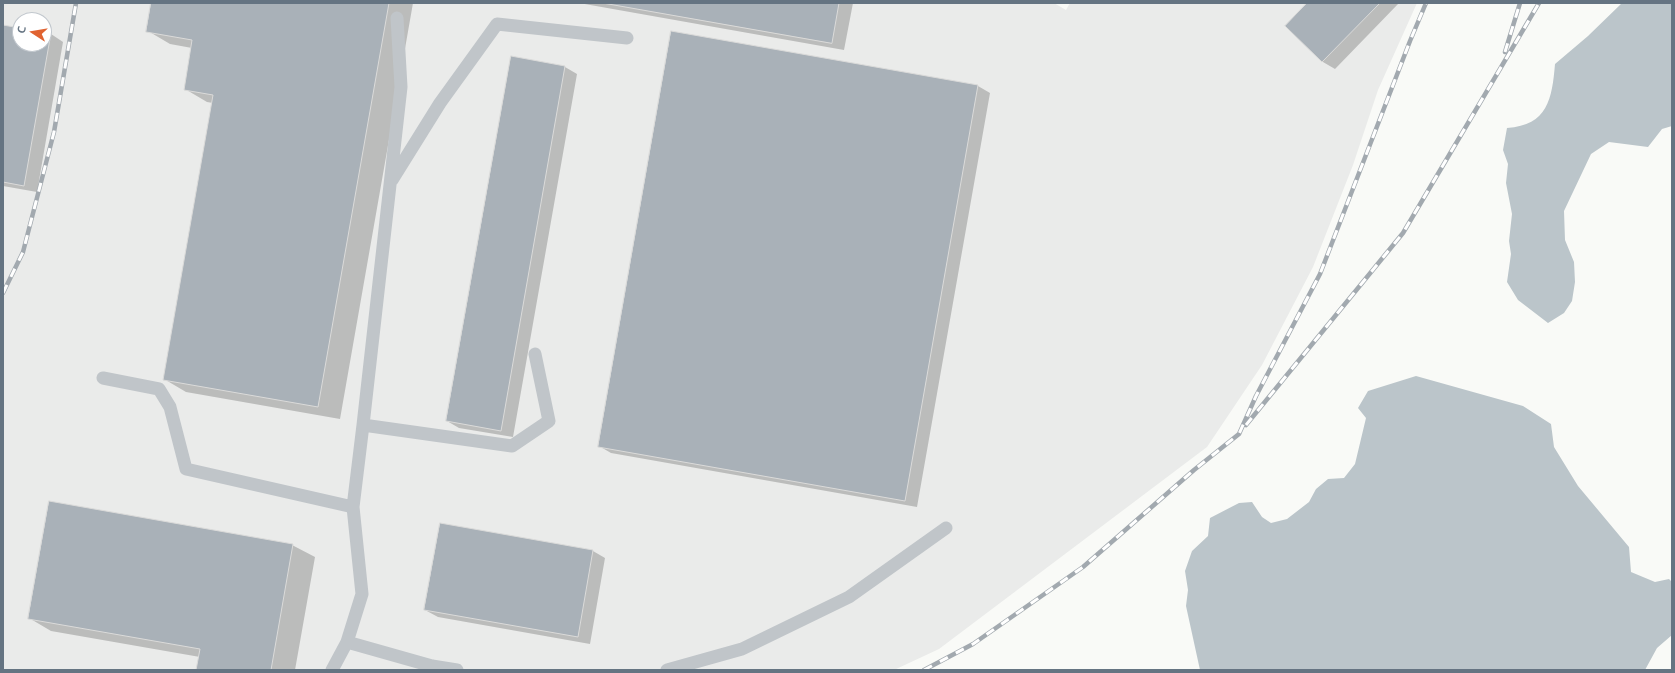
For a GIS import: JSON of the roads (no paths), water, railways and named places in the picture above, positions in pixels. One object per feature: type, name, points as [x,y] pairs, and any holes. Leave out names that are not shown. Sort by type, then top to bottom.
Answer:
[{"type":"lane","points":[[332,670],[347,642],[362,594],[352,507],[363,425],[401,87],[397,18]]},
{"type":"lane","points":[[390,183],[440,103],[497,24],[627,38]]},
{"type":"lane","points":[[363,425],[512,446],[549,421],[535,354]]},
{"type":"lane","points":[[103,378],[159,388],[170,407],[186,469],[352,507]]},
{"type":"lane","points":[[667,670],[742,649],[849,597],[946,528]]},
{"type":"lane","points":[[347,642],[432,666],[456,670]]},
{"type":"railway","points":[[3,293],[23,252],[54,132],[76,3]]},
{"type":"railway","points":[[924,670],[973,644],[1083,567],[1194,470],[1239,434],[1256,396],[1320,274],[1426,3]]},
{"type":"railway","points":[[1505,52],[1520,3]]},
{"type":"railway","points":[[1246,425],[1403,233],[1539,3]]}]
